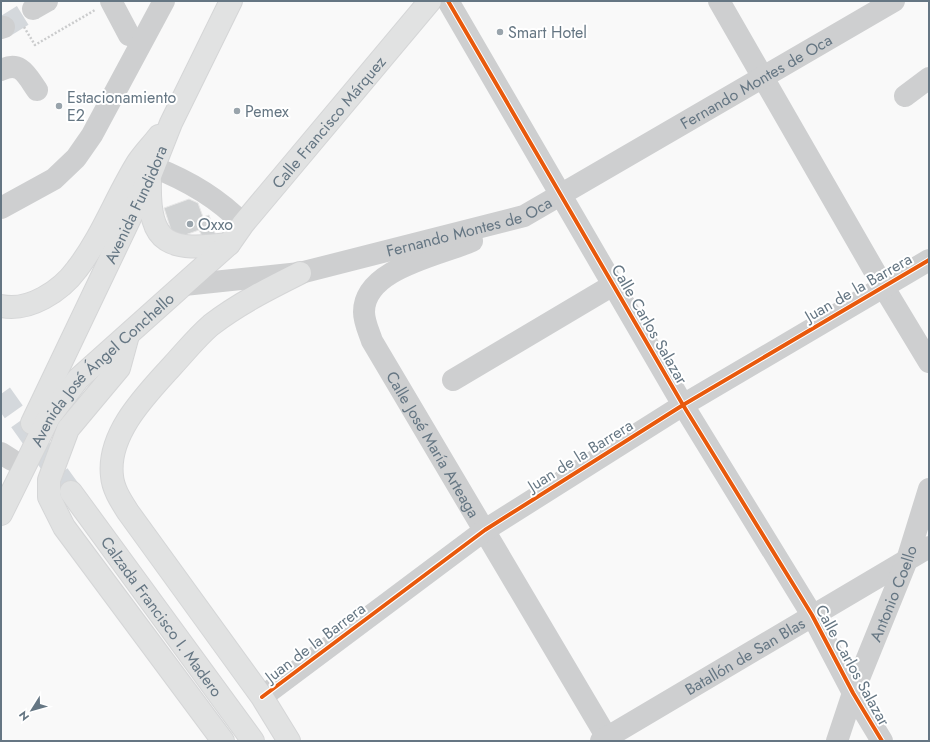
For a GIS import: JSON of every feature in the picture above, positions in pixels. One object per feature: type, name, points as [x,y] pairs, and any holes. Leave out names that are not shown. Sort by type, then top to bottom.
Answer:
[{"type":"main road","name":"Avenida Fundidora","points":[[40,408],[151,172],[171,123],[231,1]]},
{"type":"main road","name":"Calle Francisco Márquez","points":[[229,244],[243,224],[430,1]]},
{"type":"main road","points":[[1,306],[10,308],[36,303],[56,289],[77,270],[138,161],[171,123]]},
{"type":"main road","points":[[151,172],[149,204],[151,217],[158,232],[166,239],[183,247],[198,248],[229,244]]},
{"type":"main road","name":"Avenida José Ángel Conchello","points":[[1,514],[49,417],[78,379],[229,244]]},
{"type":"main road","points":[[290,741],[262,697],[117,495],[112,476],[112,459],[118,440],[140,402],[210,326],[256,296],[300,272]]},
{"type":"main road","points":[[128,335],[119,368],[68,429],[49,480],[49,497],[64,527],[215,738]]},
{"type":"main road","name":"Avenida José Ángel Conchello","points":[[1,480],[6,457],[40,408]]},
{"type":"main road","name":"Calzada Francisco I. Madero","points":[[71,492],[253,741]]},
{"type":"street","points":[[110,1],[129,35]]},
{"type":"street","points":[[1,208],[54,179],[76,158],[92,135],[164,1]]},
{"type":"street","name":"Calle Carlos Salazar","points":[[448,1],[683,405],[812,616],[853,693],[882,741]]},
{"type":"street","points":[[719,1],[883,286],[929,362]]},
{"type":"street","name":"Fernando Montes de Oca","points":[[184,285],[300,272],[524,216],[894,1]]},
{"type":"street","points":[[1,70],[14,66],[20,68],[38,90]]},
{"type":"street","points":[[905,96],[929,78]]},
{"type":"street","points":[[151,172],[179,177],[226,207],[243,224]]},
{"type":"street","name":"Calle José María Arteaga","points":[[524,216],[471,242],[393,271],[378,283],[372,291],[367,300],[364,311],[367,327],[372,341],[485,530],[606,740]]},
{"type":"street","name":"Juan de la Barrera","points":[[262,697],[485,530],[683,405],[929,260]]},
{"type":"street","points":[[453,380],[613,284]]},
{"type":"street","name":"Antonio Coello","points":[[837,741],[853,693],[907,560],[929,489]]},
{"type":"street","name":"Batallón de San Blas","points":[[606,740],[929,547]]},
{"type":"path","points":[[22,18],[35,45],[110,1]]},
{"type":"building","name":"Oxxo","points":[[189,199],[198,203],[203,217],[209,215],[216,236],[203,238],[199,230],[174,239],[164,208]]},
{"type":"tunnel","points":[[4,27],[33,9]]},
{"type":"tunnel","points":[[1,394],[71,492]]},
{"type":"cycle path","points":[[448,1],[683,405],[812,615],[853,693],[882,741]]},
{"type":"cycle path","points":[[262,697],[485,530],[683,405],[929,260]]},
{"type":"place","name":"Smart Hotel","points":[[500,32]]},
{"type":"place","name":"Estacionamiento E2","points":[[59,106]]},
{"type":"place","name":"Pemex","points":[[237,111]]},
{"type":"place","name":"Oxxo","points":[[190,224]]}]
